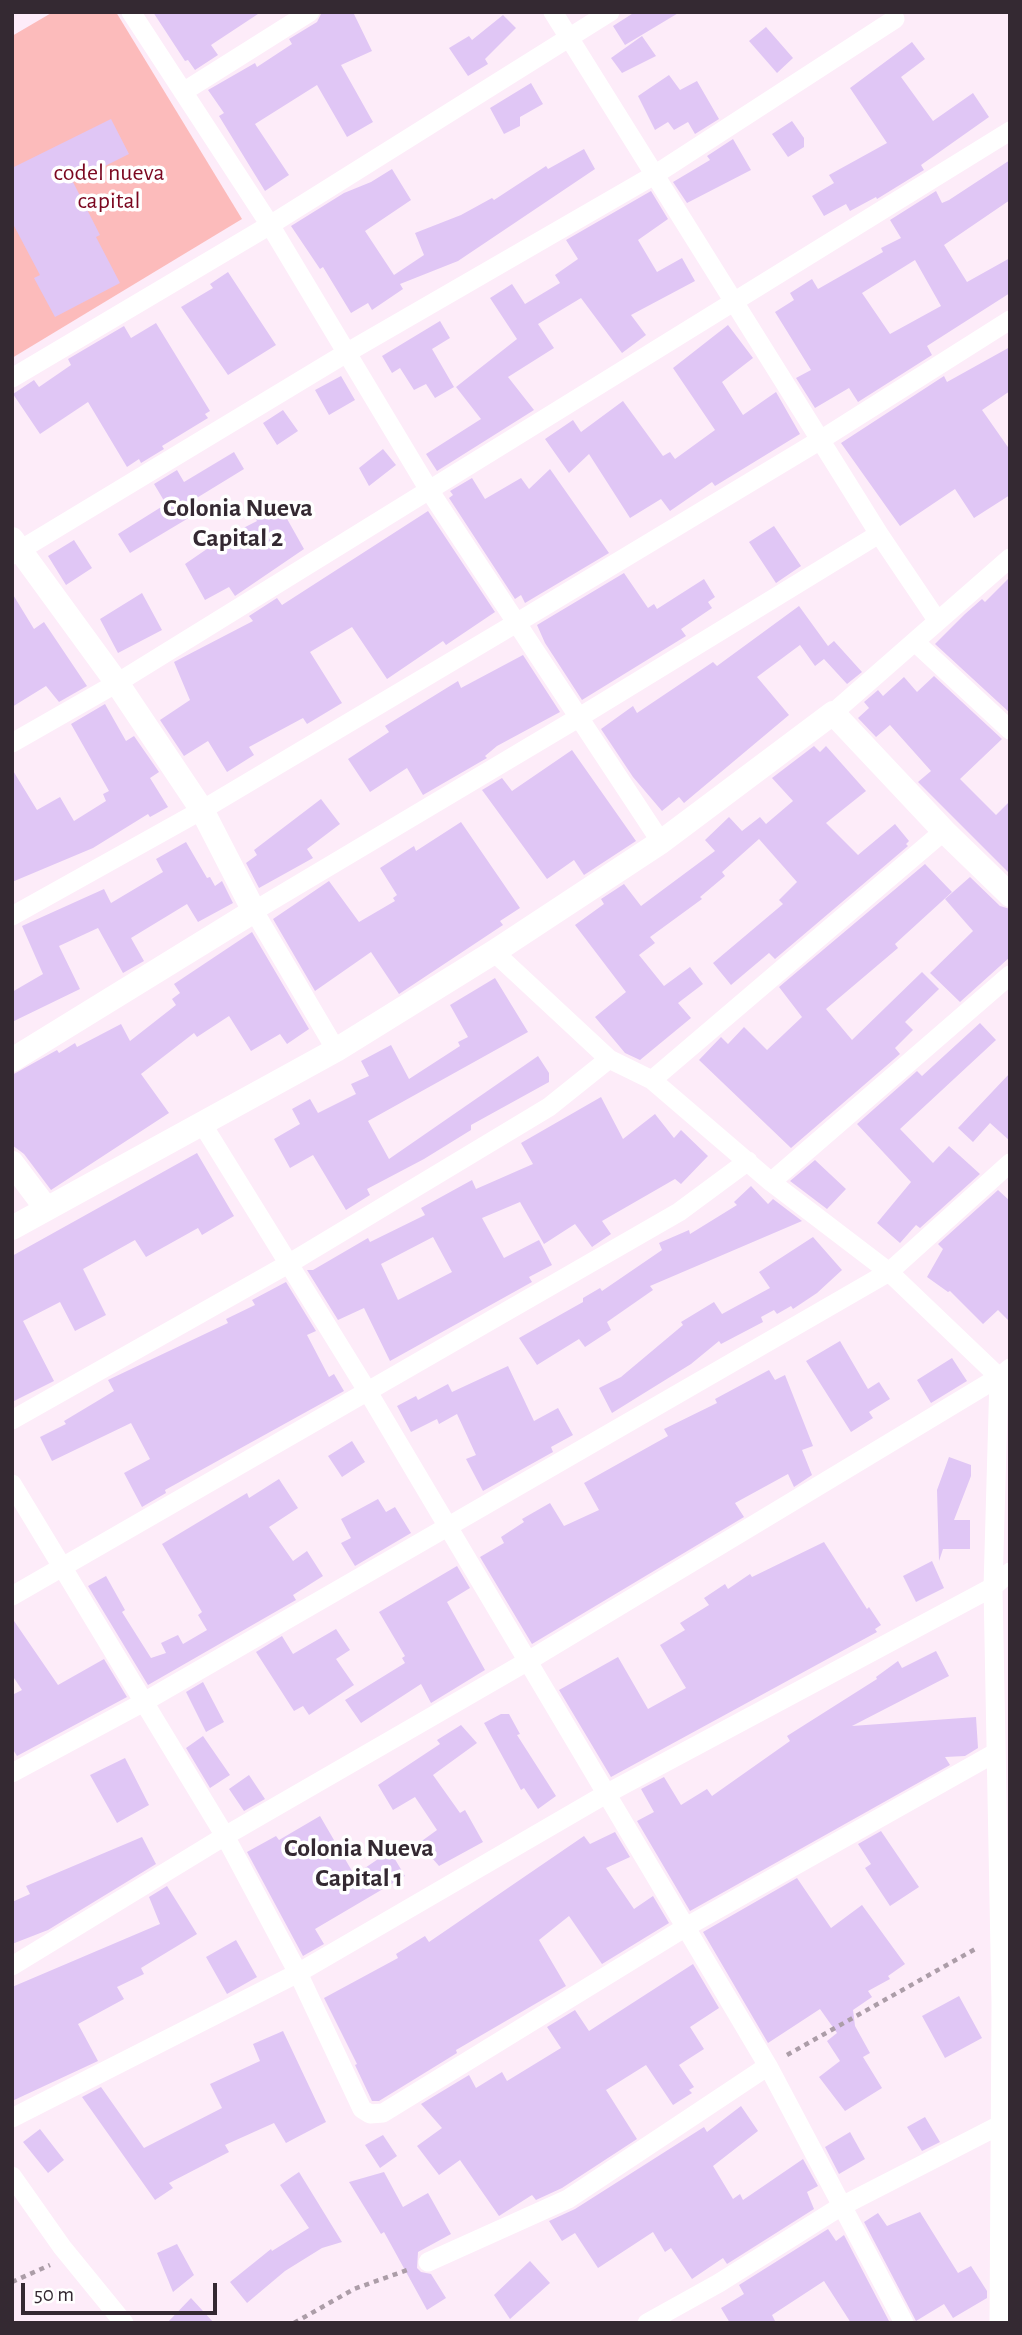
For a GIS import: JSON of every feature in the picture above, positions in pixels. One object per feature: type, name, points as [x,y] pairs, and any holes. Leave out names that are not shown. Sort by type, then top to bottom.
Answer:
[{"type":"street","points":[[131,12],[270,225],[429,490],[662,842]]},
{"type":"street","points":[[183,92],[310,12]]},
{"type":"street","points":[[553,12],[879,534],[937,620]]},
{"type":"street","points":[[12,378],[270,225],[610,12]]},
{"type":"street","points":[[336,1050],[254,911],[202,810],[117,683],[15,549],[656,174],[895,19]]},
{"type":"street","points":[[12,743],[117,683],[1010,131]]},
{"type":"street","points":[[12,916],[202,810],[518,622],[822,439],[1010,320]]},
{"type":"street","points":[[12,1060],[879,534]]},
{"type":"street","points":[[12,1228],[336,1050],[494,952],[662,842],[833,713],[937,620],[1008,562]]},
{"type":"street","points":[[915,642],[1010,730]]},
{"type":"street","points":[[833,713],[944,831],[1010,895]]},
{"type":"street","points":[[652,1080],[944,831]]},
{"type":"street","points":[[494,952],[609,1059],[652,1080],[771,1182],[889,1272],[1005,1373]]},
{"type":"street","points":[[771,1182],[1010,975]]},
{"type":"street","points":[[12,1420],[290,1264],[548,1107],[609,1059]]},
{"type":"street","points":[[201,1122],[368,1392],[768,2066],[840,2207],[904,2323]]},
{"type":"street","points":[[12,1596],[679,1212],[748,1161]]},
{"type":"street","points":[[12,1163],[46,1208]]},
{"type":"street","points":[[12,1773],[145,1702],[889,1272],[1010,1163]]},
{"type":"street","points":[[999,2323],[1005,2208],[998,2126],[1005,2000],[998,1936],[1003,1799],[995,1753],[993,1587],[1005,1373]]},
{"type":"street","points":[[12,1966],[225,1836],[528,1661],[1005,1373]]},
{"type":"street","points":[[12,1484],[225,1836],[298,1973],[362,2109],[370,2114],[383,2113],[686,1927],[995,1753]]},
{"type":"street","points":[[12,2118],[298,1973],[606,1794],[993,1587],[1010,1572]]},
{"type":"street","points":[[428,2262],[568,2199],[768,2066]]},
{"type":"street","points":[[647,2323],[719,2283],[840,2207],[998,2126]]},
{"type":"street","points":[[12,2176],[70,2256],[124,2323]]},
{"type":"path","points":[[768,2066],[998,1936]]},
{"type":"path","points":[[12,2282],[70,2256]]},
{"type":"path","points":[[294,2323],[354,2289],[428,2262]]},
{"type":"green space","name":"codel nueva capital","points":[[53,12],[116,12],[242,219],[12,358],[12,36]]},
{"type":"building","points":[[153,12],[261,12],[211,45],[218,55],[195,70],[188,60],[185,61]]},
{"type":"building","points":[[322,12],[353,12],[372,51],[341,65],[373,122],[347,137],[317,85],[255,124],[289,175],[265,191],[219,116],[224,113],[208,90],[255,63],[257,67],[292,44],[289,39],[317,22]]},
{"type":"building","points":[[635,12],[680,12],[625,45],[613,26]]},
{"type":"building","points":[[503,15],[516,28],[485,59],[488,64],[468,76],[449,48],[469,36],[472,40]]},
{"type":"building","points":[[766,27],[793,58],[777,73],[749,41]]},
{"type":"building","points":[[642,36],[656,56],[622,73],[611,58]]},
{"type":"building","points":[[912,42],[925,59],[901,77],[933,121],[973,93],[989,117],[921,165],[924,170],[877,199],[876,197],[850,211],[846,204],[824,216],[812,196],[834,183],[829,175],[887,143],[850,88]]},
{"type":"building","points":[[669,75],[680,90],[697,81],[719,119],[695,134],[688,122],[674,130],[668,122],[655,130],[638,96]]},
{"type":"building","points":[[531,83],[543,104],[520,117],[520,126],[504,134],[490,108]]},
{"type":"building","points":[[111,119],[129,154],[73,182],[100,235],[96,237],[120,283],[55,317],[34,278],[40,275],[12,222],[12,168]]},
{"type":"building","points":[[792,121],[804,138],[804,147],[788,157],[772,134]]},
{"type":"building","points":[[733,139],[751,170],[687,203],[673,182],[710,160],[707,156]]},
{"type":"building","points":[[584,149],[595,169],[458,261],[400,284],[403,289],[372,310],[368,303],[351,313],[323,267],[320,269],[291,226],[344,193],[371,182],[392,169],[411,200],[365,231],[394,275],[424,255],[415,233],[461,215],[492,198],[494,200],[546,166],[548,169]]},
{"type":"building","points":[[1010,160],[1010,200],[944,245],[967,282],[1010,258],[1010,293],[927,346],[932,355],[858,402],[849,388],[815,408],[796,378],[811,370],[775,312],[794,300],[790,293],[812,279],[818,289],[883,252],[881,248],[901,238],[890,220],[936,191],[942,203]],"holes":[[[915,260],[941,306],[890,334],[862,293]]]},
{"type":"building","points":[[651,191],[668,219],[638,240],[657,272],[682,258],[695,281],[631,315],[646,335],[622,353],[581,298],[538,324],[554,348],[508,377],[534,410],[437,471],[426,454],[481,419],[456,387],[517,339],[490,298],[512,284],[525,304],[560,283],[555,275],[578,259],[566,240]]},
{"type":"building","points":[[228,272],[276,345],[228,375],[181,307],[213,288],[210,284]]},
{"type":"building","points":[[440,321],[450,338],[432,349],[454,387],[435,398],[426,384],[414,390],[400,368],[392,373],[382,356]]},
{"type":"building","points":[[156,323],[210,411],[205,414],[208,418],[162,446],[164,449],[141,463],[139,459],[127,467],[88,402],[40,434],[13,394],[34,380],[39,387],[71,365],[68,359],[124,326],[131,338]]},
{"type":"building","points":[[728,325],[753,358],[722,382],[743,415],[776,392],[800,434],[715,486],[712,482],[670,511],[661,499],[630,518],[589,454],[569,473],[545,439],[573,420],[581,432],[623,401],[663,456],[670,452],[675,459],[715,430],[673,368]]},
{"type":"building","points":[[1010,347],[1010,391],[982,410],[1010,450],[1010,495],[974,518],[955,489],[900,526],[841,443],[944,376],[947,382]]},
{"type":"building","points":[[341,376],[355,400],[329,415],[315,390]]},
{"type":"building","points":[[283,410],[298,431],[277,445],[263,423]]},
{"type":"building","points":[[383,449],[396,465],[369,486],[359,468]]},
{"type":"building","points":[[234,452],[244,469],[195,499],[202,510],[130,553],[118,534],[166,504],[154,484],[177,470],[184,482]]},
{"type":"building","points":[[550,469],[609,553],[525,603],[521,595],[515,599],[449,498],[453,495],[450,491],[472,478],[485,499],[521,478],[529,489]]},
{"type":"building","points":[[277,501],[304,549],[235,596],[229,587],[205,600],[185,564],[220,540],[257,521],[254,516]]},
{"type":"building","points":[[428,511],[495,612],[446,645],[443,641],[387,679],[352,627],[310,652],[342,703],[307,724],[303,718],[249,747],[254,755],[227,772],[208,741],[184,756],[160,720],[190,700],[174,662],[253,621],[249,616],[277,598],[282,605]]},
{"type":"building","points":[[774,526],[801,566],[776,583],[749,542]]},
{"type":"building","points":[[74,540],[92,568],[66,585],[48,556]]},
{"type":"building","points":[[624,573],[648,608],[654,604],[657,609],[704,579],[715,597],[708,602],[712,608],[681,629],[686,636],[582,700],[545,643],[537,625]]},
{"type":"building","points":[[1010,577],[1010,713],[935,644],[965,614],[982,599],[985,602]]},
{"type":"building","points":[[12,593],[34,629],[44,622],[87,686],[59,702],[46,686],[12,707]]},
{"type":"building","points":[[142,593],[162,630],[118,653],[100,619]]},
{"type":"building","points":[[799,606],[828,646],[834,641],[862,672],[847,684],[824,659],[815,666],[800,645],[757,677],[789,715],[684,803],[679,797],[662,811],[633,777],[601,729],[633,706],[637,713],[713,662],[717,666]]},
{"type":"building","points":[[523,655],[560,712],[497,746],[485,756],[487,758],[423,795],[407,768],[370,792],[348,759],[389,732],[385,726],[458,681],[461,688]]},
{"type":"building","points":[[934,676],[1002,739],[960,779],[996,815],[1010,801],[1010,874],[918,782],[931,771],[890,725],[876,737],[858,718],[869,708],[864,702],[878,690],[883,696],[904,677],[917,692]]},
{"type":"building","points":[[105,704],[126,741],[134,736],[159,772],[150,778],[168,807],[150,817],[148,814],[93,848],[12,882],[12,769],[37,810],[60,797],[74,821],[106,801],[103,794],[109,791],[71,724]]},
{"type":"building","points":[[814,746],[820,752],[826,746],[866,791],[826,823],[858,855],[895,824],[909,841],[906,844],[908,846],[775,959],[769,953],[731,985],[713,963],[783,904],[779,900],[797,882],[759,839],[722,872],[725,876],[700,897],[702,899],[650,937],[655,943],[639,955],[664,986],[690,967],[703,984],[678,1003],[691,1018],[640,1060],[625,1053],[595,1017],[626,992],[575,925],[604,904],[601,899],[624,884],[641,906],[715,851],[705,840],[729,817],[742,831],[760,817],[766,824],[793,801],[772,778]]},
{"type":"building","points":[[572,750],[636,841],[584,875],[574,860],[547,879],[482,790],[502,778],[512,791]]},
{"type":"building","points":[[321,799],[340,824],[307,849],[313,858],[259,888],[246,863],[257,855],[254,850]]},
{"type":"building","points":[[461,822],[520,908],[500,921],[503,925],[399,994],[371,952],[315,991],[273,919],[329,881],[359,922],[395,901],[393,898],[397,895],[380,868],[414,846],[416,851]]},
{"type":"building","points":[[186,842],[207,878],[210,877],[215,886],[222,881],[233,903],[198,922],[187,904],[131,938],[144,961],[123,973],[98,928],[59,946],[80,989],[12,1022],[12,992],[43,974],[22,926],[104,889],[111,903],[163,872],[156,859]]},
{"type":"building","points":[[925,864],[952,892],[895,944],[898,948],[826,1009],[852,1040],[922,972],[939,989],[905,1022],[913,1030],[895,1048],[900,1054],[791,1148],[699,1060],[721,1037],[728,1044],[744,1027],[767,1050],[802,1017],[779,987]]},
{"type":"building","points":[[970,877],[1000,906],[1010,909],[1010,957],[960,1002],[930,973],[973,931],[945,899]]},
{"type":"building","points":[[252,932],[309,1029],[287,1044],[280,1034],[251,1051],[229,1016],[197,1037],[194,1033],[141,1074],[169,1113],[51,1190],[24,1154],[12,1145],[12,1075],[57,1050],[59,1053],[75,1043],[77,1047],[121,1024],[130,1041],[176,1005],[172,999],[180,993],[174,984]]},
{"type":"building","points":[[495,978],[528,1032],[368,1121],[389,1159],[538,1056],[549,1073],[549,1082],[471,1125],[471,1130],[424,1159],[367,1189],[370,1195],[346,1210],[313,1155],[290,1168],[274,1139],[300,1124],[292,1109],[310,1099],[318,1113],[356,1094],[351,1084],[369,1076],[361,1061],[391,1045],[409,1079],[460,1046],[458,1042],[468,1037],[450,1005]]},
{"type":"building","points":[[980,1023],[996,1040],[900,1129],[933,1163],[949,1146],[980,1174],[920,1228],[916,1225],[900,1243],[877,1223],[911,1182],[857,1124],[917,1071],[922,1076]]},
{"type":"building","points":[[1010,1073],[1010,1141],[990,1123],[973,1142],[958,1128]]},
{"type":"building","points":[[601,1097],[623,1139],[655,1114],[674,1138],[681,1130],[708,1156],[681,1184],[675,1179],[602,1221],[611,1234],[592,1247],[575,1224],[544,1244],[520,1202],[482,1218],[504,1258],[539,1240],[552,1265],[529,1277],[532,1282],[390,1361],[364,1308],[338,1320],[307,1270],[313,1270],[368,1238],[370,1242],[425,1215],[421,1208],[472,1180],[476,1189],[533,1164],[521,1143]],"holes":[[[433,1237],[452,1272],[398,1300],[381,1264]]]},
{"type":"building","points":[[197,1153],[234,1216],[202,1235],[198,1228],[146,1257],[135,1240],[83,1269],[106,1315],[75,1331],[60,1302],[23,1321],[54,1381],[12,1402],[12,1256]]},
{"type":"building","points":[[815,1160],[846,1189],[827,1209],[790,1181]]},
{"type":"building","points":[[751,1186],[768,1204],[773,1199],[802,1221],[650,1286],[653,1290],[607,1322],[611,1330],[585,1347],[579,1339],[537,1365],[519,1338],[583,1302],[583,1298],[600,1288],[602,1291],[662,1250],[659,1243],[689,1230],[690,1234],[737,1205],[734,1202]]},
{"type":"building","points":[[998,1190],[1010,1201],[1010,1322],[998,1310],[983,1324],[950,1291],[927,1277],[943,1249],[938,1244]]},
{"type":"building","points":[[813,1237],[842,1270],[817,1293],[793,1309],[791,1306],[777,1314],[774,1310],[761,1317],[763,1322],[721,1344],[719,1341],[691,1364],[612,1413],[599,1388],[621,1377],[683,1325],[681,1322],[714,1302],[722,1314],[770,1288],[759,1272]]},
{"type":"building","points":[[286,1282],[316,1331],[307,1335],[329,1377],[334,1374],[344,1391],[165,1490],[166,1493],[142,1507],[124,1473],[150,1459],[131,1423],[52,1461],[40,1437],[66,1424],[64,1421],[114,1391],[108,1380],[228,1323],[226,1319],[255,1305],[252,1300]]},
{"type":"building","points":[[840,1341],[868,1389],[879,1382],[890,1399],[869,1412],[873,1418],[851,1432],[806,1361]]},
{"type":"building","points":[[952,1358],[967,1381],[931,1403],[917,1380]]},
{"type":"building","points":[[508,1366],[534,1421],[558,1408],[573,1435],[551,1447],[553,1452],[483,1491],[466,1459],[476,1455],[457,1414],[439,1424],[437,1419],[411,1432],[397,1406],[416,1396],[418,1400],[448,1384],[452,1392]]},
{"type":"building","points":[[769,1370],[775,1380],[785,1375],[813,1446],[802,1450],[812,1475],[794,1487],[788,1474],[735,1503],[744,1517],[532,1644],[480,1557],[504,1543],[501,1537],[524,1522],[522,1519],[550,1503],[564,1526],[599,1510],[584,1483],[668,1436],[664,1429],[717,1403],[715,1399]]},
{"type":"building","points":[[352,1441],[365,1462],[342,1477],[328,1456]]},
{"type":"building","points":[[949,1457],[971,1465],[971,1476],[954,1520],[970,1520],[970,1549],[943,1549],[939,1561],[937,1490]]},
{"type":"building","points":[[279,1479],[298,1508],[269,1527],[293,1561],[307,1551],[323,1576],[293,1595],[296,1600],[148,1685],[88,1586],[106,1576],[125,1610],[122,1612],[151,1658],[166,1653],[161,1643],[178,1635],[183,1644],[207,1630],[198,1615],[202,1612],[162,1544],[247,1493],[249,1498]]},
{"type":"building","points":[[378,1499],[386,1512],[395,1507],[411,1533],[355,1566],[341,1543],[351,1538],[341,1519]]},
{"type":"building","points":[[824,1542],[867,1609],[869,1607],[881,1625],[875,1629],[877,1632],[611,1777],[559,1690],[618,1657],[648,1709],[686,1688],[660,1645],[685,1630],[680,1623],[709,1605],[704,1598],[725,1584],[728,1589],[750,1574],[752,1577]]},
{"type":"building","points":[[932,1561],[944,1588],[916,1602],[903,1576]]},
{"type":"building","points":[[457,1566],[470,1588],[447,1602],[485,1670],[431,1703],[421,1684],[361,1723],[345,1700],[405,1663],[402,1658],[405,1656],[379,1612]]},
{"type":"building","points":[[12,1618],[58,1685],[104,1659],[127,1697],[17,1756],[12,1748],[12,1695],[22,1690],[12,1675]]},
{"type":"building","points":[[336,1629],[350,1650],[336,1659],[354,1685],[309,1715],[303,1706],[294,1711],[256,1652],[282,1636],[293,1654]]},
{"type":"building","points":[[936,1651],[949,1676],[852,1726],[976,1717],[978,1748],[965,1756],[945,1757],[950,1765],[690,1911],[637,1821],[654,1812],[641,1789],[664,1777],[681,1805],[707,1789],[712,1796],[790,1741],[787,1736],[877,1679],[876,1677],[898,1661],[902,1668]]},
{"type":"building","points":[[203,1682],[224,1722],[206,1732],[186,1692]]},
{"type":"building","points":[[501,1714],[509,1714],[520,1734],[517,1735],[556,1796],[538,1809],[524,1788],[521,1790],[484,1723]]},
{"type":"building","points":[[461,1725],[477,1743],[433,1775],[460,1813],[465,1810],[483,1842],[439,1866],[419,1843],[437,1830],[415,1797],[393,1810],[378,1785],[440,1744],[437,1740]]},
{"type":"building","points":[[203,1736],[230,1775],[210,1788],[186,1748]]},
{"type":"building","points":[[125,1758],[149,1805],[117,1823],[90,1775]]},
{"type":"building","points":[[249,1775],[265,1799],[244,1811],[229,1789]]},
{"type":"building","points":[[320,1816],[356,1874],[390,1851],[405,1876],[315,1929],[324,1944],[303,1956],[247,1852],[276,1836],[279,1840]]},
{"type":"building","points":[[881,1831],[919,1887],[890,1906],[865,1868],[871,1864],[858,1844]]},
{"type":"building","points":[[615,1832],[630,1857],[606,1868],[634,1909],[653,1896],[669,1923],[602,1964],[569,1916],[539,1940],[566,1986],[456,2050],[457,2053],[379,2101],[372,2101],[324,1998],[398,1958],[396,1954],[425,1936],[429,1942],[584,1836],[590,1844]]},
{"type":"building","points":[[142,1837],[156,1864],[48,1930],[12,1944],[12,1902],[30,1894],[26,1886]]},
{"type":"building","points":[[797,1878],[831,1928],[862,1905],[905,1964],[888,1976],[890,1979],[868,1991],[872,1997],[853,2010],[855,2026],[870,2053],[863,2057],[882,2088],[845,2111],[819,2077],[840,2061],[827,2041],[837,2033],[820,2009],[768,2043],[703,1932]]},
{"type":"building","points":[[167,1886],[197,1934],[141,1968],[144,1974],[117,1987],[124,1999],[78,2024],[98,2061],[12,2101],[12,1987],[160,1924],[149,1897]]},
{"type":"building","points":[[236,1940],[257,1977],[227,1994],[206,1957]]},
{"type":"building","points":[[693,1964],[719,2008],[690,2027],[704,2049],[679,2065],[694,2087],[689,2090],[692,2093],[673,2105],[646,2065],[606,2090],[637,2139],[562,2188],[536,2200],[532,2195],[499,2216],[460,2160],[439,2175],[417,2146],[442,2128],[421,2104],[469,2075],[476,2088],[502,2072],[507,2081],[561,2048],[547,2027],[575,2010],[589,2031]]},
{"type":"building","points":[[959,1996],[982,2038],[945,2058],[922,2016]]},
{"type":"building","points":[[283,2031],[326,2122],[286,2143],[274,2123],[225,2145],[229,2152],[169,2183],[173,2188],[155,2200],[82,2097],[101,2087],[144,2148],[222,2108],[210,2084],[260,2061],[253,2044]]},
{"type":"building","points":[[741,2106],[758,2131],[713,2166],[733,2199],[740,2194],[743,2200],[803,2159],[818,2186],[807,2192],[814,2209],[727,2264],[723,2258],[692,2279],[671,2248],[665,2252],[653,2232],[598,2268],[575,2233],[562,2241],[549,2221],[575,2209],[704,2127],[707,2132]]},
{"type":"building","points":[[925,2117],[940,2142],[922,2151],[907,2127]]},
{"type":"building","points":[[40,2129],[64,2160],[48,2173],[23,2142]]},
{"type":"building","points":[[850,2132],[865,2159],[839,2174],[825,2147]]},
{"type":"building","points":[[383,2135],[397,2156],[380,2168],[365,2145]]},
{"type":"building","points":[[299,2172],[342,2242],[322,2248],[285,2271],[247,2303],[230,2282],[271,2249],[272,2251],[309,2228],[280,2185]]},
{"type":"building","points":[[384,2172],[403,2207],[428,2193],[451,2234],[418,2252],[417,2268],[421,2272],[431,2274],[446,2298],[427,2310],[384,2232],[381,2234],[349,2182]]},
{"type":"building","points":[[920,2212],[958,2273],[971,2266],[987,2291],[987,2298],[953,2318],[944,2304],[916,2321],[864,2222],[878,2213],[887,2226]]},
{"type":"building","points":[[828,2229],[836,2241],[844,2235],[890,2323],[851,2323],[824,2281],[772,2315],[776,2323],[730,2323],[721,2308],[744,2294],[739,2285]]},
{"type":"building","points":[[177,2244],[194,2275],[173,2292],[157,2253]]},
{"type":"building","points":[[530,2261],[550,2283],[510,2319],[494,2295]]},
{"type":"building","points":[[191,2298],[214,2323],[167,2323]]},
{"type":"district","name":"Colonia Nueva Capital 2","points":[[238,523]]},
{"type":"district","name":"Colonia Nueva Capital 1","points":[[359,1863]]}]
